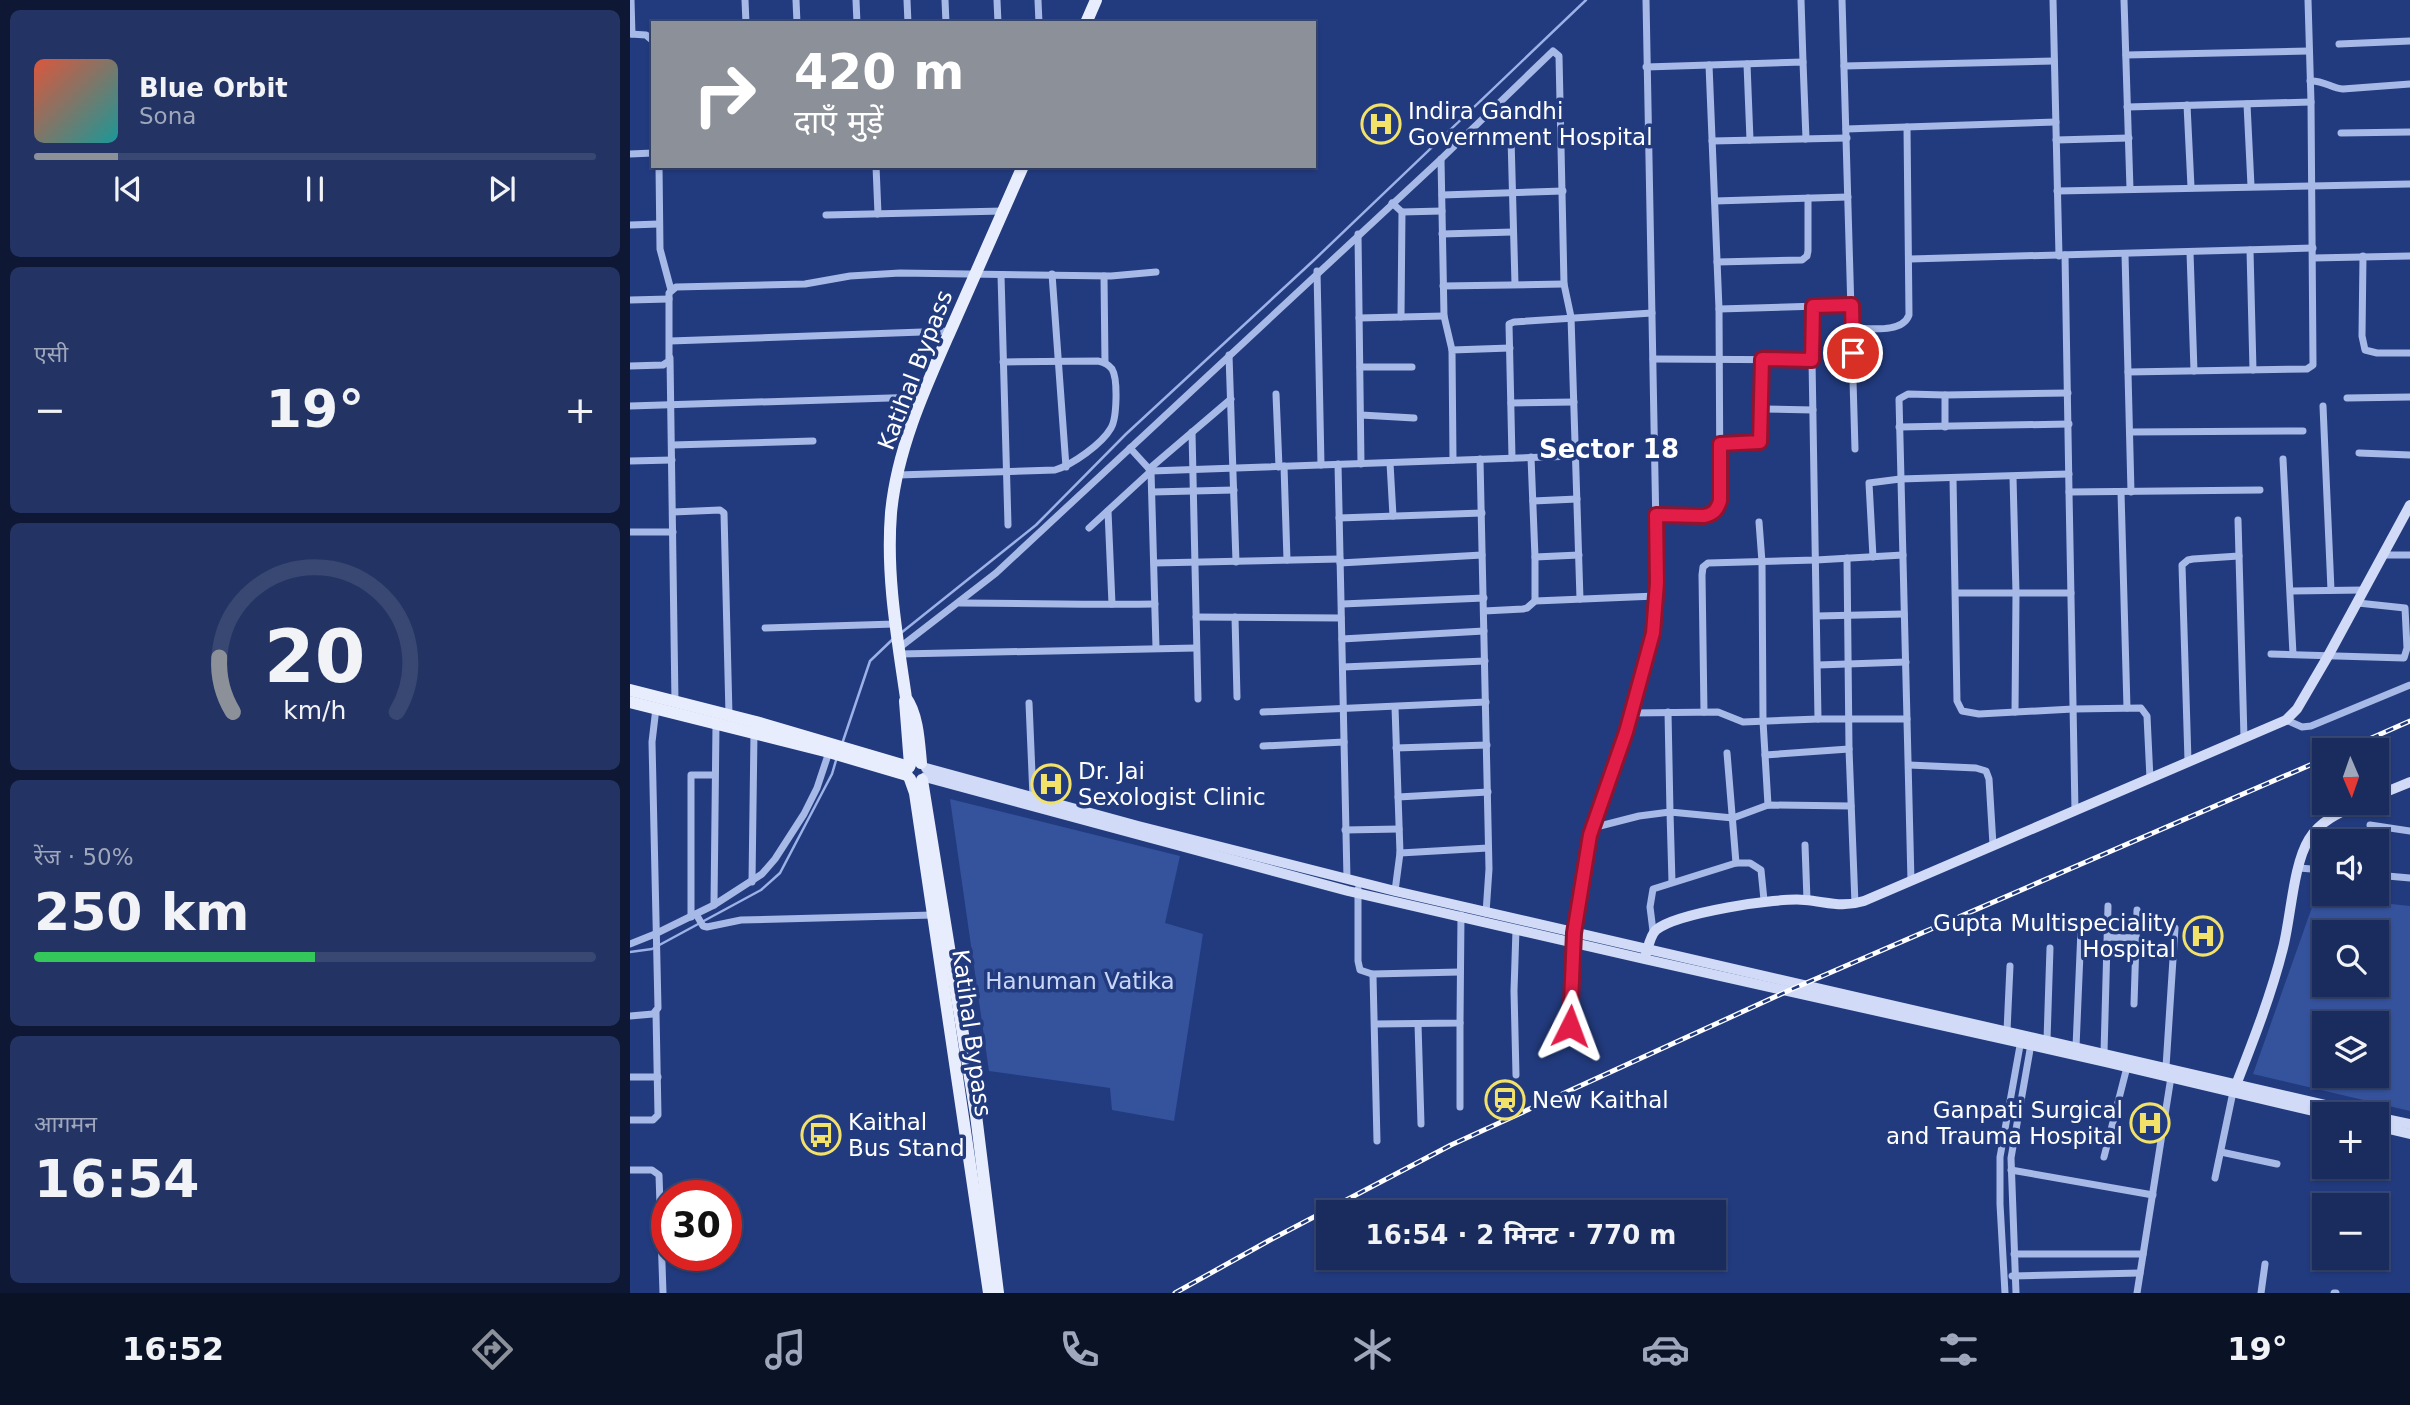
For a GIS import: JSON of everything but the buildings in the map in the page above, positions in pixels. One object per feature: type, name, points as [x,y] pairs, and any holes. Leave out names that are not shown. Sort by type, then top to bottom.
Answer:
[{"type":"main road","points":[[1087,21],[1096,0]]},
{"type":"main road","name":"Katihal Bypass","points":[[998,1293],[970,1074],[916,772],[911,705],[906,698],[895,626],[890,551],[891,511],[898,475],[922,397],[1022,168]]},
{"type":"main road","points":[[1646,955],[1653,931],[1667,922],[1764,900],[1807,900],[1837,906],[1855,904],[2286,720],[2297,709],[2329,656],[2410,505]]},
{"type":"main road","points":[[630,691],[729,715],[916,772],[1355,885],[1395,891],[1646,955],[2027,1040],[2127,1067],[2169,1072]]},
{"type":"main road","points":[[630,702],[754,733],[838,750]]},
{"type":"main road","points":[[916,772],[1033,797],[1461,915],[1485,916],[1516,929],[1574,937]]},
{"type":"main road","name":"Katihal Bypass","points":[[916,772],[915,793],[989,1293]]},
{"type":"main road","points":[[2389,791],[2410,782]]},
{"type":"main road","points":[[2234,1088],[2283,951],[2299,868],[2309,840],[2333,816]]},
{"type":"main road","points":[[1646,955],[2007,1031],[2027,1040],[2076,1046],[2169,1072],[2312,1106]]},
{"type":"main road","points":[[2234,1088],[2312,1110]]},
{"type":"main road","points":[[2389,1119],[2410,1124]]},
{"type":"main road","points":[[2389,1129],[2410,1134]]},
{"type":"street","points":[[631,0],[631,34],[646,35],[651,39]]},
{"type":"street","points":[[745,0],[746,21]]},
{"type":"street","points":[[796,0],[797,21]]},
{"type":"street","points":[[856,0],[857,21]]},
{"type":"street","points":[[907,0],[908,21]]},
{"type":"street","points":[[945,0],[946,21]]},
{"type":"street","points":[[998,0],[998,21]]},
{"type":"street","points":[[1038,0],[1039,21]]},
{"type":"street","points":[[1570,1026],[1574,937],[1592,828],[1631,713],[1653,633],[1656,596],[1646,0]]},
{"type":"street","points":[[1801,0],[1806,139]]},
{"type":"street","points":[[1842,0],[1855,449]]},
{"type":"street","points":[[2053,0],[2057,191],[2069,424],[2075,811]]},
{"type":"street","points":[[2123,0],[2130,189]]},
{"type":"street","points":[[2128,372],[2307,369],[2313,365],[2308,0]]},
{"type":"street","points":[[2339,44],[2410,41]]},
{"type":"street","points":[[899,649],[996,573],[1317,271],[1441,159],[1553,51],[1559,56],[1564,284],[1571,317],[1580,599]]},
{"type":"street","points":[[2126,55],[2309,51]]},
{"type":"street","points":[[1844,66],[2054,61]]},
{"type":"street","points":[[1646,67],[1803,62]]},
{"type":"street","points":[[1748,64],[1750,140]]},
{"type":"street","points":[[1656,515],[1710,515],[1717,509],[1720,501],[1719,309],[1709,65]]},
{"type":"street","points":[[2310,81],[2343,89],[2410,84]]},
{"type":"street","points":[[2127,107],[2311,102]]},
{"type":"street","points":[[2247,104],[2250,186]]},
{"type":"street","points":[[2188,105],[2191,187]]},
{"type":"street","points":[[1846,128],[2056,122]]},
{"type":"street","points":[[1852,328],[1897,327],[1907,321],[1909,315],[1907,127]]},
{"type":"street","points":[[2341,133],[2410,132]]},
{"type":"street","points":[[1511,138],[1515,284]]},
{"type":"street","points":[[1712,141],[1847,138]]},
{"type":"street","points":[[2056,140],[2129,138]]},
{"type":"street","points":[[630,154],[651,153]]},
{"type":"street","points":[[1441,159],[1444,316],[1452,350],[1452,460]]},
{"type":"street","points":[[659,168],[661,258],[671,290],[675,702]]},
{"type":"street","points":[[876,168],[878,214]]},
{"type":"street","points":[[2057,191],[2410,184]]},
{"type":"street","points":[[1442,195],[1563,191]]},
{"type":"street","points":[[1715,201],[1848,197]]},
{"type":"street","points":[[1717,262],[1802,260],[1808,251],[1808,198]]},
{"type":"street","points":[[1392,203],[1402,212],[1442,211]]},
{"type":"street","points":[[827,215],[1003,211]]},
{"type":"street","points":[[1401,317],[1402,212]]},
{"type":"street","points":[[630,225],[660,225]]},
{"type":"street","points":[[1442,234],[1513,232]]},
{"type":"street","points":[[1358,234],[1361,464]]},
{"type":"street","points":[[1910,259],[2313,248]]},
{"type":"street","points":[[2250,250],[2253,370]]},
{"type":"street","points":[[2190,251],[2194,371]]},
{"type":"street","points":[[2125,254],[2131,492]]},
{"type":"street","points":[[2363,256],[2362,336],[2365,350],[2377,353],[2410,353]]},
{"type":"street","points":[[2313,258],[2410,256]]},
{"type":"street","points":[[1317,271],[1321,465]]},
{"type":"street","points":[[671,290],[692,286],[805,284],[877,274],[1104,276],[1156,272]]},
{"type":"street","points":[[1052,274],[1066,467]]},
{"type":"street","points":[[1001,275],[1008,525]]},
{"type":"street","points":[[1104,276],[1105,363]]},
{"type":"street","points":[[1443,286],[1564,284]]},
{"type":"street","points":[[630,300],[669,299]]},
{"type":"street","points":[[1719,309],[1852,305]]},
{"type":"street","points":[[1813,306],[1818,719]]},
{"type":"street","points":[[1512,458],[1509,324],[1571,317],[1652,313]]},
{"type":"street","points":[[1359,318],[1444,316]]},
{"type":"street","points":[[670,341],[951,331]]},
{"type":"street","points":[[1452,350],[1510,348]]},
{"type":"street","points":[[1229,355],[1236,562]]},
{"type":"street","points":[[630,366],[663,365],[670,358]]},
{"type":"street","points":[[1653,359],[1812,360]]},
{"type":"street","points":[[1720,444],[1760,442],[1762,359]]},
{"type":"street","points":[[898,475],[1055,470],[1066,467],[1103,438],[1113,425],[1115,375],[1105,363],[1003,362]]},
{"type":"street","points":[[1360,367],[1412,367]]},
{"type":"street","points":[[1912,881],[1899,399],[1902,395],[2068,393]]},
{"type":"street","points":[[1276,394],[1287,560]]},
{"type":"street","points":[[1945,395],[1945,427]]},
{"type":"street","points":[[630,406],[922,397]]},
{"type":"street","points":[[2347,398],[2410,397]]},
{"type":"street","points":[[1089,528],[1231,399]]},
{"type":"street","points":[[1511,403],[1574,402]]},
{"type":"street","points":[[2323,407],[2331,590]]},
{"type":"street","points":[[1762,410],[1813,410]]},
{"type":"street","points":[[1361,415],[1414,418]]},
{"type":"street","points":[[1899,427],[2069,424]]},
{"type":"street","points":[[2130,432],[2303,431]]},
{"type":"street","points":[[1192,432],[1198,699]]},
{"type":"street","points":[[672,445],[813,441]]},
{"type":"street","points":[[1130,448],[1150,470],[1156,648]]},
{"type":"street","points":[[2359,453],[2410,455]]},
{"type":"street","points":[[1150,470],[1576,456]]},
{"type":"street","points":[[1531,457],[1535,601]]},
{"type":"street","points":[[1480,459],[1489,848],[1485,916]]},
{"type":"street","points":[[2283,459],[2292,654]]},
{"type":"street","points":[[630,461],[672,460]]},
{"type":"street","points":[[1390,463],[1393,516]]},
{"type":"street","points":[[1338,464],[1345,830],[1355,885],[1360,970],[1372,974],[1460,972]]},
{"type":"street","points":[[1873,557],[1868,483],[1900,479],[2069,474]]},
{"type":"street","points":[[2013,477],[2015,712]]},
{"type":"street","points":[[1953,478],[1959,707],[1966,714],[2141,708],[2147,716],[2150,779]]},
{"type":"street","points":[[1152,492],[1234,490]]},
{"type":"street","points":[[2069,492],[2260,490]]},
{"type":"street","points":[[2121,492],[2127,708]]},
{"type":"street","points":[[1533,501],[1577,499]]},
{"type":"street","points":[[673,512],[720,510],[724,513],[729,715]]},
{"type":"street","points":[[1108,510],[1112,604]]},
{"type":"street","points":[[1339,518],[1482,513]]},
{"type":"street","points":[[2238,520],[2244,738]]},
{"type":"street","points":[[1759,522],[1762,562],[1763,721],[1768,805]]},
{"type":"street","points":[[630,532],[673,532]]},
{"type":"street","points":[[1154,563],[1340,561],[1482,555]]},
{"type":"street","points":[[1535,557],[1579,555]]},
{"type":"street","points":[[1704,712],[1703,567],[1708,563],[1902,555]]},
{"type":"street","points":[[2384,555],[2410,555]]},
{"type":"street","points":[[2188,761],[2182,565],[2193,559],[2239,556]]},
{"type":"street","points":[[1847,558],[1849,749],[1855,904]]},
{"type":"street","points":[[2291,591],[2364,590]]},
{"type":"street","points":[[1957,593],[2071,593]]},
{"type":"street","points":[[1484,611],[1522,609],[1535,601],[1656,596]]},
{"type":"street","points":[[1342,604],[1484,598]]},
{"type":"street","points":[[959,603],[1155,604]]},
{"type":"street","points":[[2271,654],[2399,659],[2407,654],[2405,608],[2358,603]]},
{"type":"street","points":[[1816,616],[1904,614]]},
{"type":"street","points":[[1196,617],[1342,618]]},
{"type":"street","points":[[1235,617],[1237,697]]},
{"type":"street","points":[[765,628],[895,626]]},
{"type":"street","points":[[1342,639],[1484,631]]},
{"type":"street","points":[[899,649],[1196,648]]},
{"type":"street","points":[[1343,667],[1485,661]]},
{"type":"street","points":[[1818,665],[1906,662]]},
{"type":"street","points":[[2286,720],[2302,727],[2311,726],[2410,685]]},
{"type":"street","points":[[1263,712],[1486,702]]},
{"type":"street","points":[[1029,703],[1033,797]]},
{"type":"street","points":[[1395,707],[1400,853],[1395,891]]},
{"type":"street","points":[[630,1120],[657,1118],[652,742],[656,708]]},
{"type":"street","points":[[1668,712],[1672,882]]},
{"type":"street","points":[[1631,713],[1725,713],[1743,722],[1907,719]]},
{"type":"street","points":[[714,905],[716,724]]},
{"type":"street","points":[[752,882],[754,733]]},
{"type":"street","points":[[1264,746],[1344,742]]},
{"type":"street","points":[[1396,748],[1487,745]]},
{"type":"street","points":[[1765,755],[1849,749]]},
{"type":"street","points":[[630,944],[655,938],[697,919],[714,905],[752,882],[769,867],[804,814],[838,750]]},
{"type":"street","points":[[1727,752],[1736,863]]},
{"type":"street","points":[[1909,765],[1976,768],[1986,771],[1989,779],[1993,845]]},
{"type":"street","points":[[714,775],[691,775],[697,919],[707,927],[741,920],[933,915]]},
{"type":"street","points":[[1398,797],[1488,792]]},
{"type":"street","points":[[1592,828],[1639,816],[1670,812],[1733,818],[1768,805],[1851,806]]},
{"type":"street","points":[[2370,824],[2410,831]]},
{"type":"street","points":[[1345,830],[1399,829]]},
{"type":"street","points":[[1805,845],[1807,900]]},
{"type":"street","points":[[1400,853],[1489,848]]},
{"type":"street","points":[[1653,931],[1653,889],[1736,863],[1750,863],[1761,870],[1764,900]]},
{"type":"street","points":[[2299,868],[2312,869]]},
{"type":"street","points":[[2389,876],[2410,878]]},
{"type":"street","points":[[2105,1053],[2108,906]]},
{"type":"street","points":[[2134,1004],[2137,909]]},
{"type":"street","points":[[1460,1107],[1461,915]]},
{"type":"street","points":[[2137,1293],[2169,1072],[2175,928]]},
{"type":"street","points":[[1516,929],[1516,1075]]},
{"type":"street","points":[[2076,1046],[2081,930]]},
{"type":"street","points":[[2108,937],[2136,938]]},
{"type":"street","points":[[2047,1041],[2050,948]]},
{"type":"street","points":[[2007,1031],[2010,966]]},
{"type":"street","points":[[1372,974],[1376,1024],[1377,1141]]},
{"type":"street","points":[[630,1016],[656,1012]]},
{"type":"street","points":[[1376,1024],[1460,1024]]},
{"type":"street","points":[[1418,1024],[1422,1124]]},
{"type":"street","points":[[2016,1293],[2011,1158],[2027,1040]]},
{"type":"street","points":[[2005,1293],[2000,1157],[2027,1040]]},
{"type":"street","points":[[2104,1157],[2127,1067]]},
{"type":"street","points":[[630,1077],[658,1077]]},
{"type":"street","points":[[2216,1178],[2234,1088]]},
{"type":"street","points":[[2221,1152],[2277,1164]]},
{"type":"street","points":[[630,1170],[652,1170],[659,1175],[663,1293]]},
{"type":"street","points":[[2011,1170],[2153,1195]]},
{"type":"street","points":[[2014,1254],[2143,1254]]},
{"type":"street","points":[[2261,1293],[2265,1264]]},
{"type":"street","points":[[2004,1276],[2140,1273]]},
{"type":"green space","name":"Hanuman Vatika","points":[[950,799],[1180,856],[1165,923],[1203,934],[1174,1121],[1112,1110],[1110,1088],[989,1071]]},
{"type":"green space","points":[[2389,904],[2410,906],[2410,1111],[2389,1106],[2389,1102],[2372,1102],[2312,1088],[2389,1088],[2389,1011],[2312,1011],[2312,1088],[2253,1074],[2312,906],[2389,906]]},
{"type":"waterway","points":[[901,633],[1036,525],[1126,434],[1313,261],[1586,0]]},
{"type":"waterway","points":[[842,744],[870,661],[893,639]]},
{"type":"waterway","points":[[630,952],[652,949],[761,890],[780,873],[832,774],[837,757]]},
{"type":"railway","points":[[2371,738],[2410,721]]},
{"type":"railway","points":[[1175,1293],[1451,1145],[1790,990],[2312,764]]},
{"type":"place","name":"Indira Gandhi Government Hospital","points":[[1381,124]]},
{"type":"place","name":"Dr. Jai Sexologist Clinic","points":[[1051,784]]},
{"type":"place","name":"Gupta Multispeciality Hospital","points":[[2203,936]]},
{"type":"place","name":"New Kaithal","points":[[1505,1100]]},
{"type":"place","name":"Ganpati Surgical and Trauma Hospital","points":[[2150,1123]]},
{"type":"place","name":"Kaithal Bus Stand","points":[[821,1135]]},
{"type":"district","name":"Sector 18","points":[[1609,449]]},
{"type":"route","points":[[1570,1026],[1574,933],[1590,835],[1626,732],[1653,633],[1657,583],[1656,515],[1704,516],[1717,509],[1720,501],[1720,444],[1760,442],[1762,359],[1812,360],[1813,306],[1852,305],[1853,353]]}]
